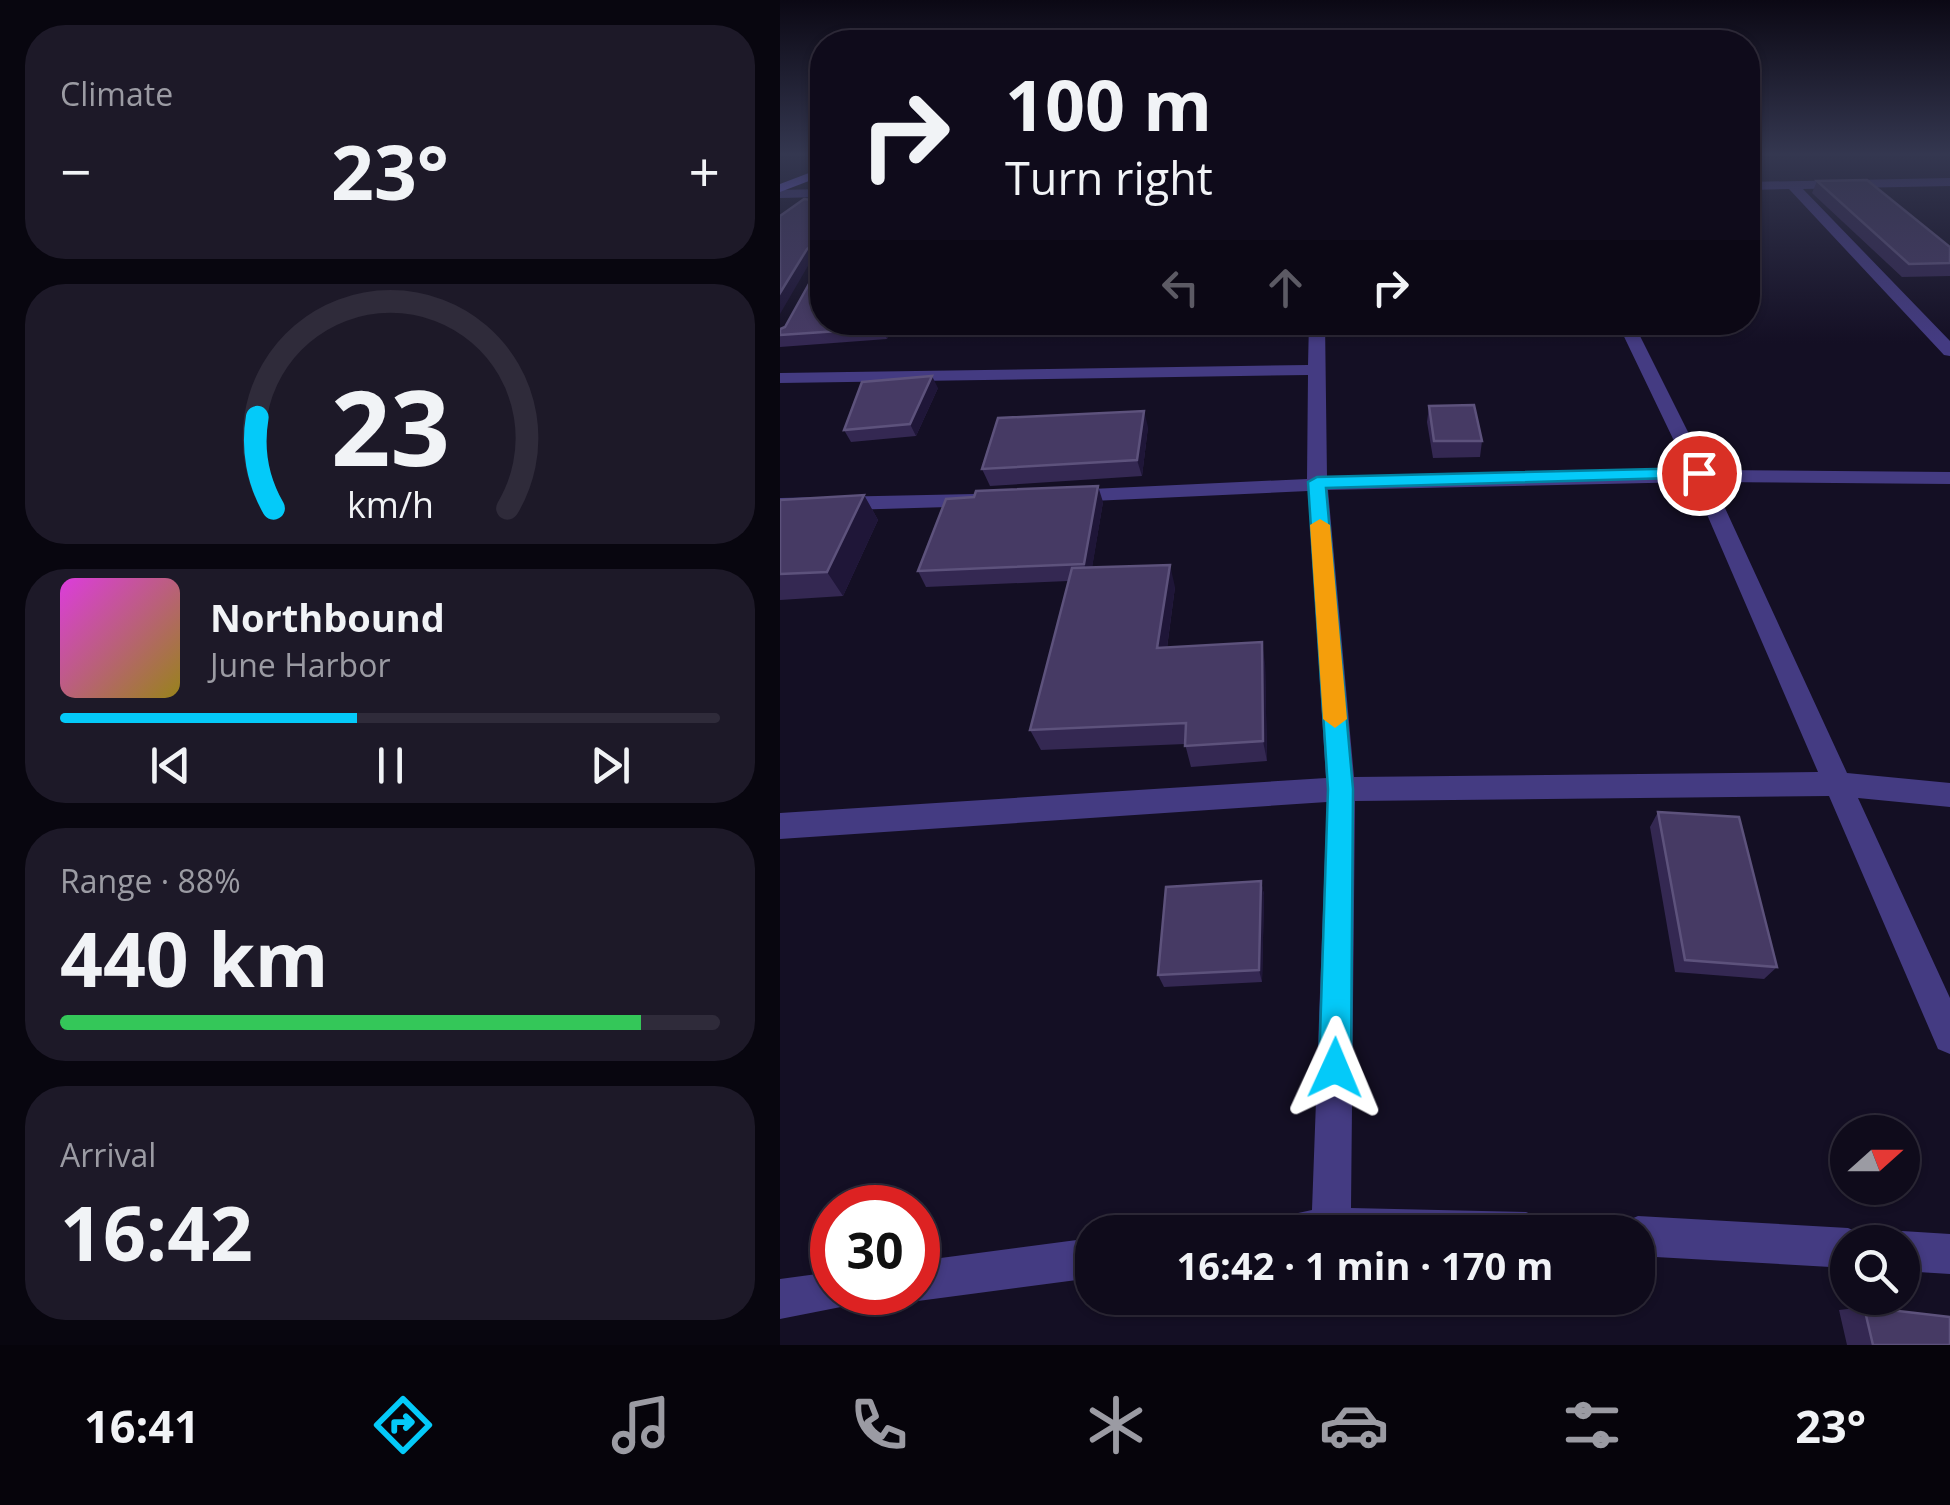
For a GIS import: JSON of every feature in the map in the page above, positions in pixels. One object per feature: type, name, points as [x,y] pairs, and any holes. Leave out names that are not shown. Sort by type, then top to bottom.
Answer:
[{"type":"street","points":[[1823,218],[1950,350]]},
{"type":"street","points":[[1317,335],[1317,482],[1340,789],[1331,1215]]},
{"type":"street","points":[[1631,335],[1699,473],[1950,1037]]},
{"type":"street","points":[[780,378],[1318,370]]},
{"type":"street","points":[[1043,497],[1317,482],[1699,473],[1950,478]]},
{"type":"street","points":[[780,505],[1004,499]]},
{"type":"street","points":[[780,826],[1340,789],[1838,784],[1950,795]]},
{"type":"street","points":[[1655,1237],[1830,1247]]},
{"type":"street","points":[[1920,1252],[1950,1254]]},
{"type":"street","points":[[940,1278],[1075,1260]]},
{"type":"street","points":[[780,1299],[810,1295]]},
{"type":"building","points":[[780,218],[810,218],[810,247],[780,293]]},
{"type":"building","points":[[1858,218],[1914,218],[1950,247],[1950,263],[1909,264]]},
{"type":"building","points":[[810,282],[810,333],[780,335],[780,329],[785,327]]},
{"type":"building","points":[[932,376],[910,424],[844,430],[862,382]]},
{"type":"building","points":[[1474,405],[1482,441],[1434,441],[1429,406]]},
{"type":"building","points":[[1144,411],[1137,460],[982,469],[998,418]]},
{"type":"building","points":[[1098,486],[1084,564],[918,571],[946,499],[974,497],[976,491]]},
{"type":"building","points":[[864,495],[827,572],[780,574],[780,500]]},
{"type":"building","points":[[1170,565],[1157,648],[1262,642],[1263,741],[1185,746],[1186,723],[1030,730],[1072,568]]},
{"type":"building","points":[[1658,812],[1739,817],[1777,967],[1685,960]]},
{"type":"building","points":[[1261,881],[1259,970],[1158,975],[1166,887]]},
{"type":"building","points":[[1866,1315],[1950,1317],[1950,1345],[1873,1345]]},
{"type":"slow traffic","points":[[1320,525],[1335,719]]},
{"type":"route","points":[[1335,1068],[1340,789],[1317,482],[1699,473]]}]
